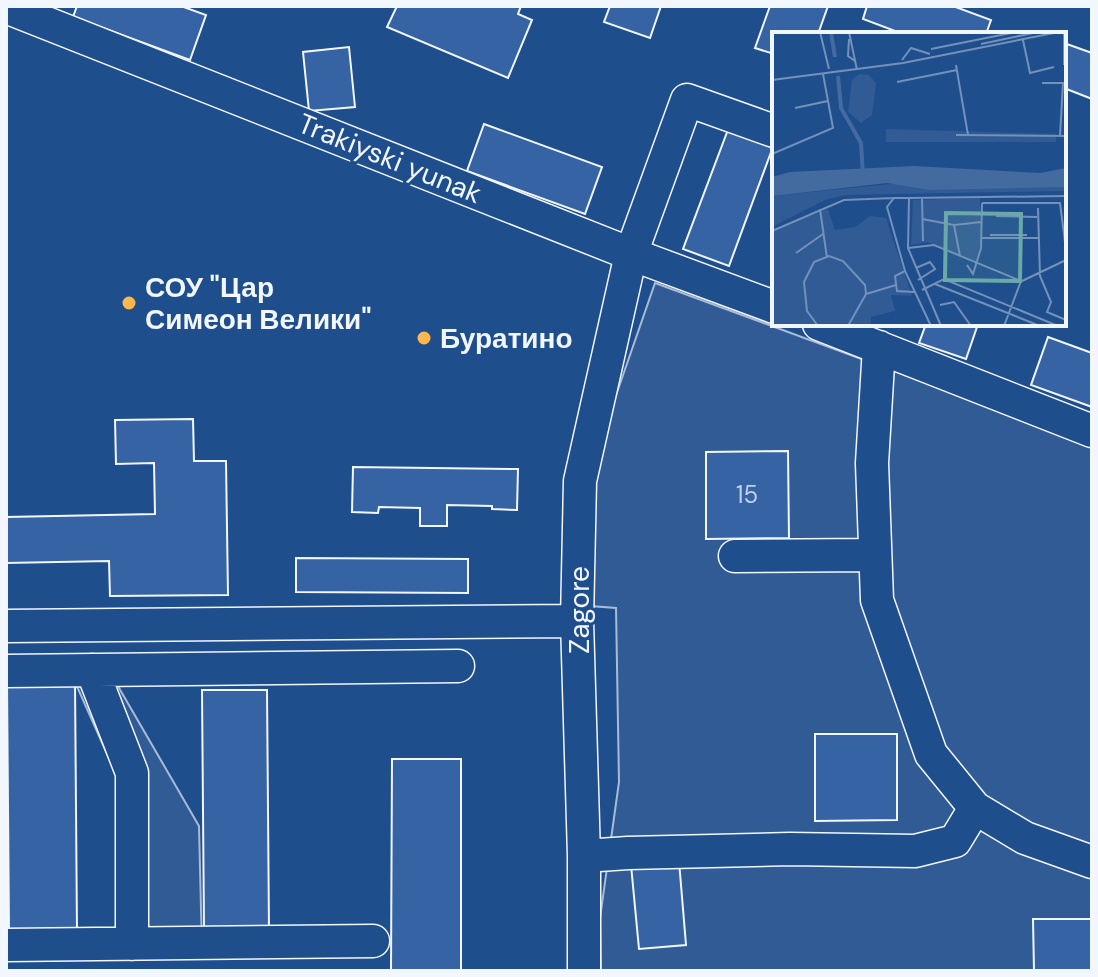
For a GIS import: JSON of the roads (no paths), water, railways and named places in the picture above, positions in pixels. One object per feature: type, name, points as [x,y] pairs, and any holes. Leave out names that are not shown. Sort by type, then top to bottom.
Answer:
[{"type":"street","name":"Trakiyski yunak","points":[[6,7],[631,254],[772,306]]},
{"type":"street","name":"Zagore","points":[[584,971],[577,621],[580,481],[631,254],[687,100],[772,130]]},
{"type":"street","points":[[824,326],[1092,431]]},
{"type":"street","points":[[879,347],[872,463],[877,600],[931,754],[975,808],[1025,838],[1092,862]]},
{"type":"street","points":[[735,556],[875,555]]},
{"type":"street","points":[[6,626],[577,621]]},
{"type":"street","points":[[369,623],[371,667]]},
{"type":"street","points":[[6,671],[458,666]]},
{"type":"street","points":[[92,670],[132,773],[132,944]]},
{"type":"street","points":[[584,856],[790,849],[915,851],[955,841],[975,808]]},
{"type":"street","points":[[6,945],[373,941]]},
{"type":"place","name":"СОУ \"Цар Симеон Велики\"","points":[[129,303]]},
{"type":"place","name":"Буратино","points":[[424,338]]}]
